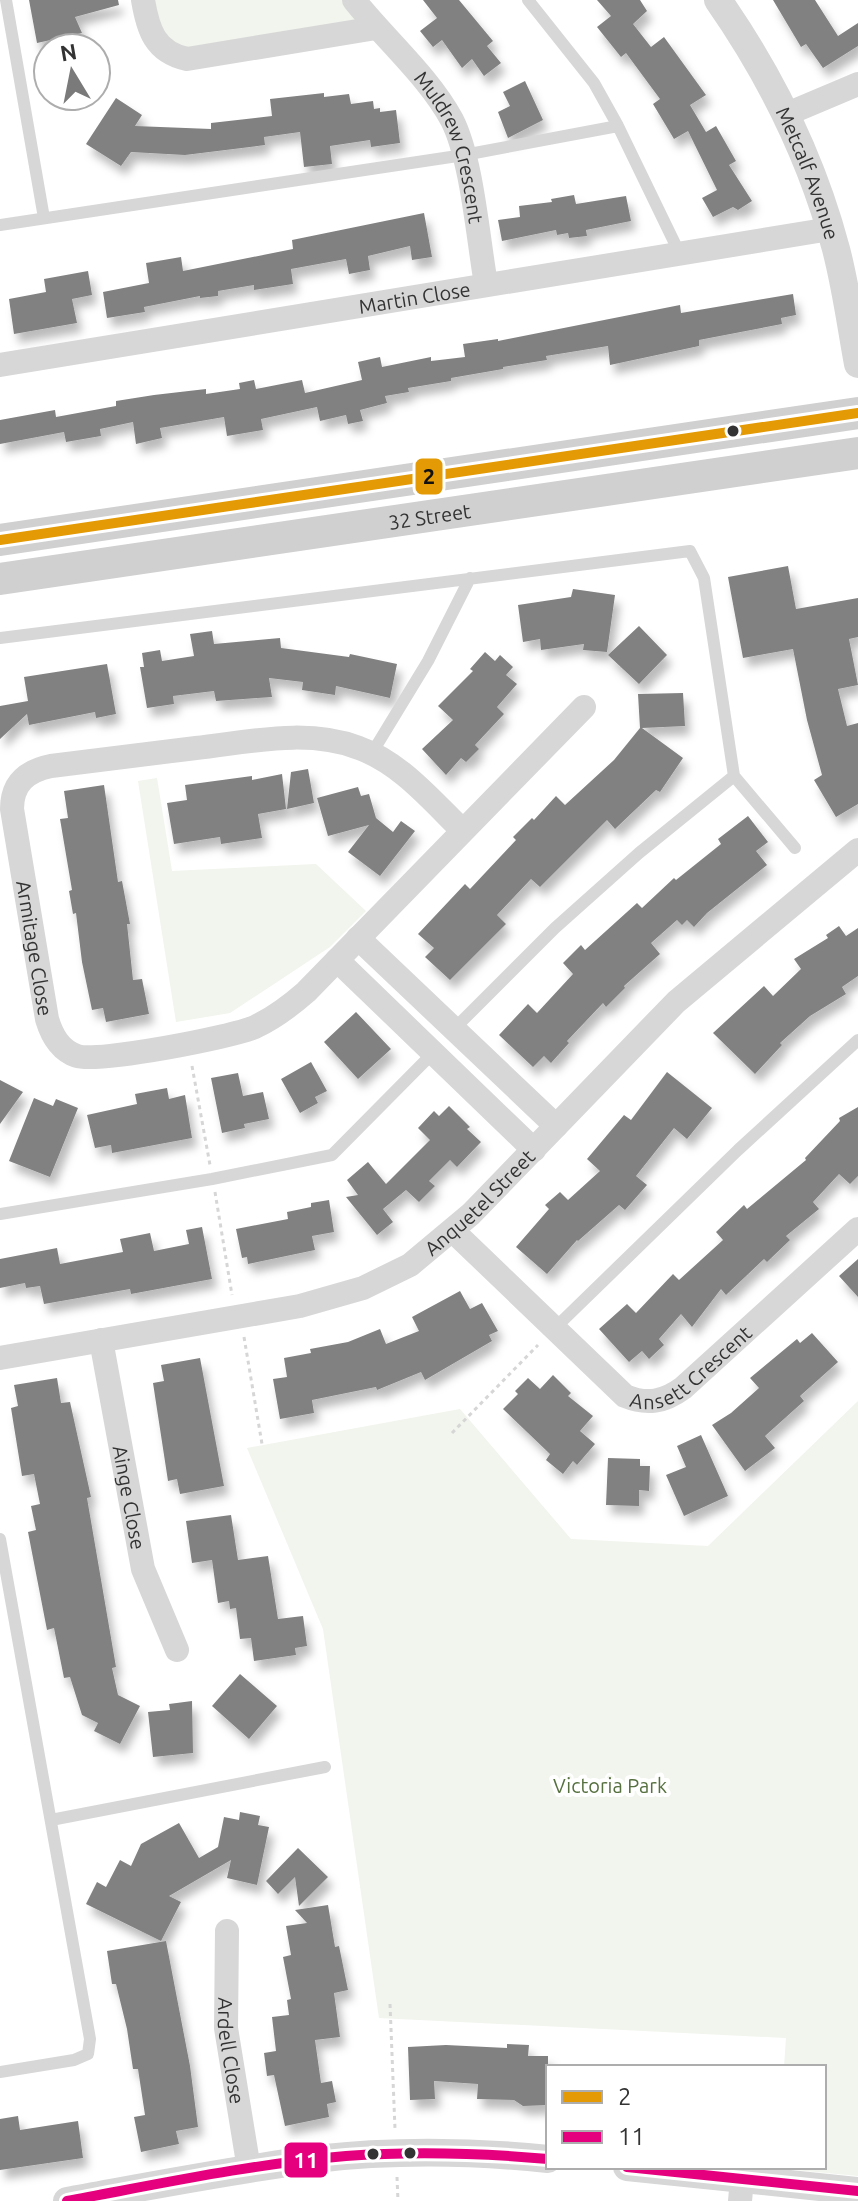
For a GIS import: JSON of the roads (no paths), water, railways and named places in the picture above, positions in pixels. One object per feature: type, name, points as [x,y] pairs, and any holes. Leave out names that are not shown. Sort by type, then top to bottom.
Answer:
[{"type":"main road","name":"32 Street","points":[[0,540],[858,413]]},
{"type":"main road","name":"32 Street","points":[[0,579],[858,453]]},
{"type":"street","points":[[143,0],[149,30],[155,41],[169,53],[187,59],[376,28]]},
{"type":"street","name":"Muldrew Crescent","points":[[354,0],[445,108],[459,136],[486,284]]},
{"type":"street","name":"Metcalf Avenue","points":[[718,0],[787,114],[830,229],[843,277],[858,364]]},
{"type":"street","points":[[787,114],[858,84]]},
{"type":"street","name":"Martin Close","points":[[0,365],[830,229]]},
{"type":"street","name":"Armitage Close","points":[[463,831],[407,777],[372,753],[345,743],[304,737],[51,766],[31,772],[24,777],[12,798],[12,809],[50,1029],[58,1043],[76,1055],[101,1058],[218,1038],[252,1028],[292,1004],[337,960],[358,938],[463,831],[584,707]]},
{"type":"street","name":"Anquetel Street","points":[[0,1358],[300,1306],[363,1288],[410,1265],[453,1231],[676,1002],[858,850]]},
{"type":"street","points":[[358,938],[556,1126]]},
{"type":"street","points":[[337,960],[534,1150]]},
{"type":"street","points":[[433,1053],[455,1028]]},
{"type":"street","name":"Ansett Crescent","points":[[453,1231],[625,1396],[644,1402],[665,1399],[683,1388],[858,1229]]},
{"type":"street","name":"Ainge Close","points":[[101,1340],[143,1569],[177,1650]]},
{"type":"street","name":"Ardell Close","points":[[227,1931],[226,2028],[249,2169]]},
{"type":"street","points":[[67,2201],[119,2196],[249,2169],[316,2159],[461,2152],[546,2159]]},
{"type":"street","points":[[637,2169],[741,2190],[858,2191]]},
{"type":"lane","points":[[6,0],[44,218]]},
{"type":"lane","points":[[528,0],[594,83],[680,254]]},
{"type":"lane","points":[[0,225],[464,155],[618,126]]},
{"type":"lane","points":[[0,638],[690,551],[704,578],[734,776],[795,848]]},
{"type":"lane","points":[[372,753],[428,661],[470,578]]},
{"type":"lane","points":[[455,1028],[555,928],[639,853],[734,776]]},
{"type":"lane","points":[[555,1328],[738,1150],[858,1040]]},
{"type":"lane","points":[[0,1214],[212,1179],[332,1155],[433,1053]]},
{"type":"lane","points":[[0,1539],[90,2039],[88,2054],[74,2060],[0,2072]]},
{"type":"lane","points":[[51,1820],[325,1767]]},
{"type":"park label","name":"Victoria Park","points":[[610,1785]]}]
